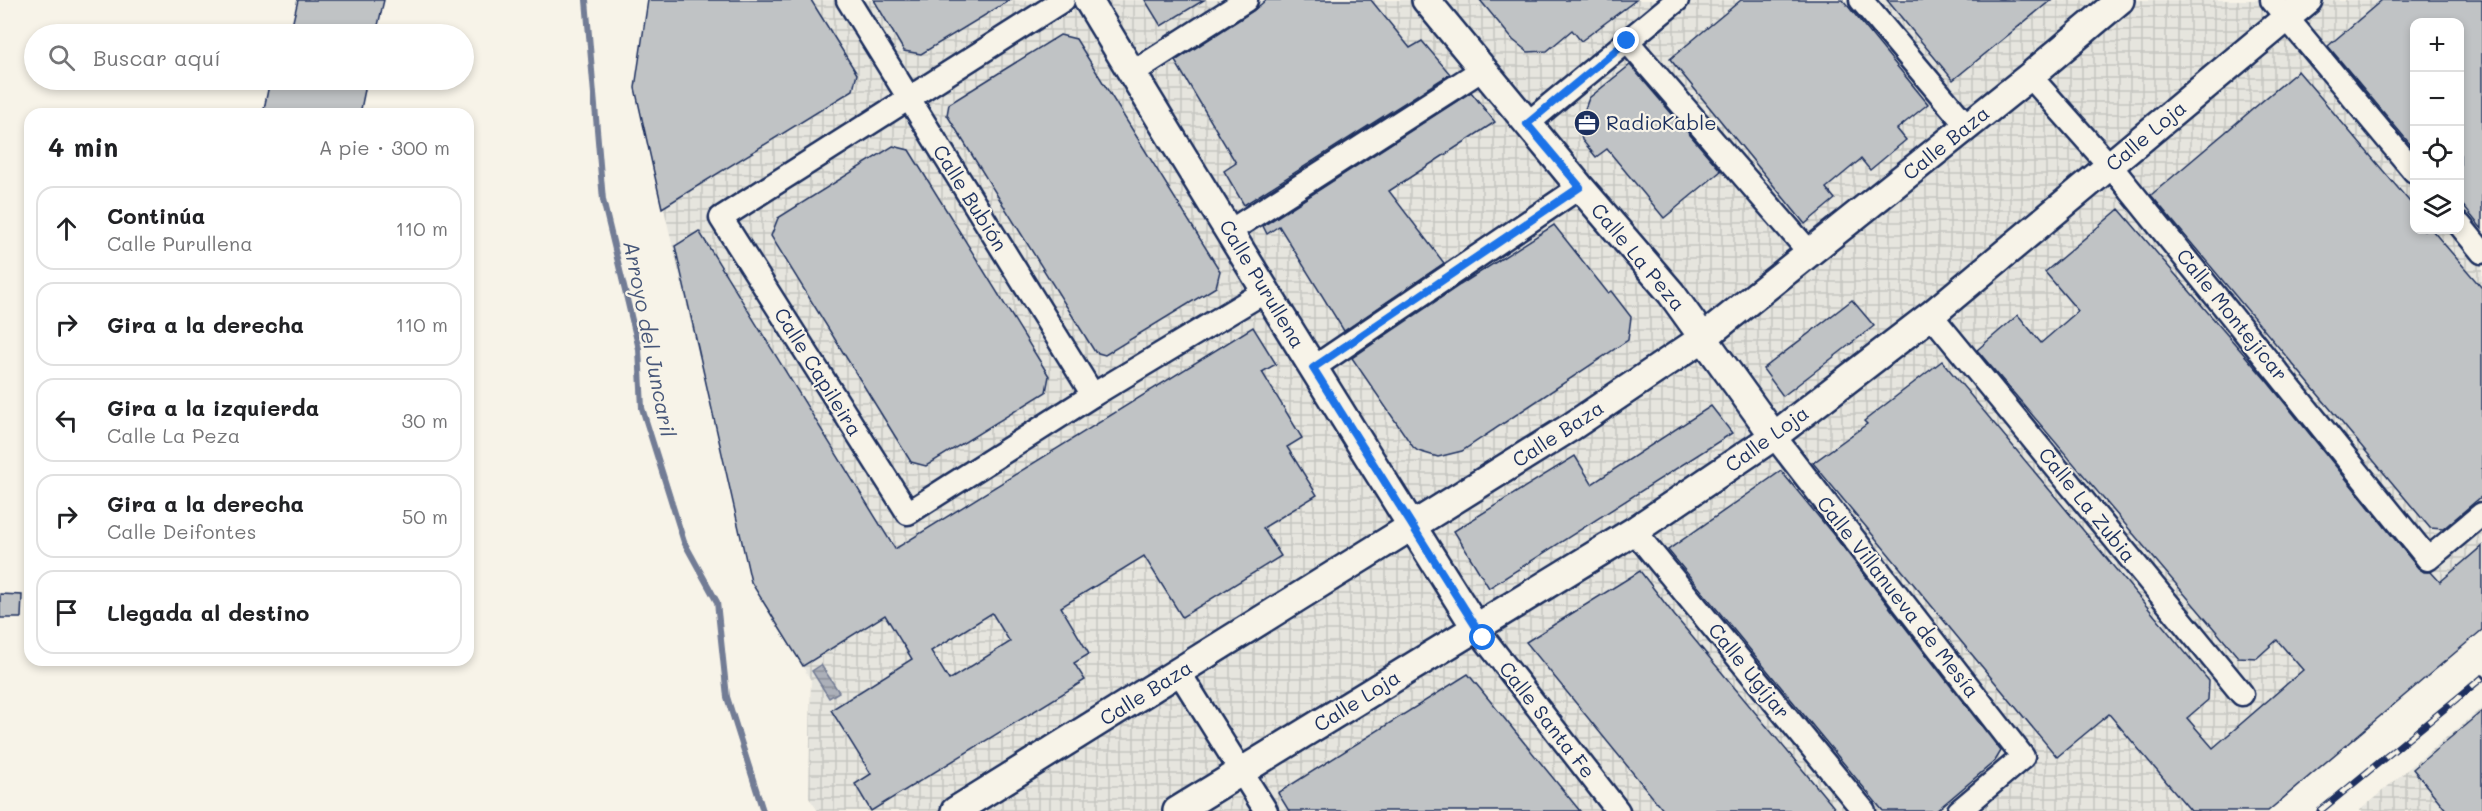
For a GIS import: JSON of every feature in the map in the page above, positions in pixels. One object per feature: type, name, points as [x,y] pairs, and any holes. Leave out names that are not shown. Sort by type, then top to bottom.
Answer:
[{"type":"street","name":"Calle Bubión","points":[[848,0],[1093,395]]},
{"type":"street","name":"Calle Capileira","points":[[1063,0],[721,218],[908,513],[1093,395],[1264,292]]},
{"type":"street","name":"Calle Purullena","points":[[1088,0],[1230,231],[1264,292],[1476,628]]},
{"type":"street","points":[[1132,73],[1246,0]]},
{"type":"street","name":"Calle La Peza","points":[[1426,0],[1527,124],[1671,293],[1774,436]]},
{"type":"street","points":[[1861,0],[1968,126]]},
{"type":"street","name":"Calle Baza","points":[[955,811],[1571,427],[1703,338],[2030,76],[2120,0]]},
{"type":"street","name":"Calle Loja","points":[[1177,811],[1634,531],[1774,436],[1931,315],[2111,166],[2280,9],[2308,0]]},
{"type":"street","points":[[1527,124],[1627,41],[1661,5]]},
{"type":"street","points":[[2280,9],[2410,165]]},
{"type":"street","points":[[1627,41],[1810,253]]},
{"type":"street","points":[[1230,231],[1483,69]]},
{"type":"street","name":"Calle Montejícar","points":[[2030,76],[2111,166],[2428,559],[2482,514]]},
{"type":"street","points":[[1313,368],[1580,187]]},
{"type":"street","points":[[2464,230],[2482,252]]},
{"type":"street","name":"Calle La Zubia","points":[[1931,315],[2242,694]]},
{"type":"street","name":"Calle Villanueva de Mesía","points":[[1774,436],[2023,758],[1959,811]]},
{"type":"street","name":"Calle Ugíjar","points":[[1634,531],[1864,811]]},
{"type":"street","name":"Calle Santa Fe","points":[[1476,628],[1618,811]]},
{"type":"street","points":[[1179,672],[1266,811]]},
{"type":"shaded area","points":[[650,0],[2482,0],[2482,628],[2258,811],[818,811],[809,798],[811,680],[754,589],[636,91]]},
{"type":"shaded area","points":[[821,665],[839,692],[829,698],[812,671]]},
{"type":"shaded area","points":[[2482,708],[2482,811],[2359,811],[2408,769]]},
{"type":"building","points":[[298,0],[384,0],[378,24],[292,24]]},
{"type":"building","points":[[648,0],[811,0],[857,74],[853,90],[662,208],[635,88]]},
{"type":"building","points":[[874,0],[1010,0],[921,54],[904,51]]},
{"type":"building","points":[[1145,0],[1204,0],[1161,26]]},
{"type":"building","points":[[1266,0],[1371,0],[1410,48],[1422,41],[1450,74],[1244,205],[1224,171],[1236,163],[1175,61],[1253,11]]},
{"type":"building","points":[[1480,0],[1636,0],[1581,41],[1572,30],[1547,51],[1528,52],[1513,40]]},
{"type":"building","points":[[1741,0],[1843,0],[1928,104],[1897,129],[1906,140],[1870,170],[1861,159],[1826,188],[1835,199],[1805,224],[1670,59]]},
{"type":"building","points":[[1887,0],[2051,0],[1953,80]]},
{"type":"building","points":[[2382,0],[2482,0],[2482,229],[2464,207],[2464,18],[2410,18],[2410,144],[2328,46]]},
{"type":"building","points":[[1060,35],[1076,39],[1220,271],[1216,287],[1105,355],[1095,352],[947,115],[949,104]]},
{"type":"building","points":[[1630,65],[1721,171],[1664,218],[1607,149],[1596,157],[1582,140],[1579,125],[1589,98]]},
{"type":"building","points":[[2298,71],[2410,202],[2410,234],[2435,234],[2482,288],[2482,496],[2443,529],[2430,528],[2151,195]]},
{"type":"building","points":[[268,90],[365,90],[361,108],[264,108]]},
{"type":"building","points":[[1471,92],[1495,122],[1389,191],[1444,263],[1344,331],[1279,226],[1267,234],[1263,226]]},
{"type":"building","points":[[893,146],[909,150],[1049,376],[1046,392],[926,466],[911,462],[771,236],[778,218]]},
{"type":"building","points":[[2119,209],[2266,380],[2418,568],[2424,572],[2431,572],[2440,582],[2482,546],[2482,630],[2268,811],[2191,811],[2109,714],[2057,757],[1813,463],[1867,424],[1864,421],[1942,361],[2209,681],[2208,700],[2187,718],[2213,748],[2303,670],[2277,640],[2257,658],[2238,657],[1977,350],[2018,315],[2041,343],[2078,311],[2045,272]]},
{"type":"building","points":[[1554,225],[1608,293],[1611,291],[1631,317],[1628,340],[1462,451],[1438,457],[1418,451],[1352,358]]},
{"type":"building","points":[[699,231],[895,549],[1253,327],[1276,364],[1262,372],[1302,438],[1287,447],[1317,495],[1263,528],[1281,556],[1182,617],[1144,556],[1061,607],[1089,654],[1074,663],[1085,680],[871,811],[855,784],[871,774],[831,710],[912,659],[885,615],[803,666],[751,582],[675,246]],"holes":[[[992,613],[1010,642],[949,680],[931,651]]]},
{"type":"building","points":[[1852,300],[1874,326],[1783,396],[1763,369]]},
{"type":"building","points":[[1711,406],[1732,433],[1489,588],[1454,531],[1575,456],[1592,484]]},
{"type":"building","points":[[1781,471],[2001,751],[1995,761],[1936,811],[1883,811],[1668,550]]},
{"type":"building","points":[[1640,571],[1837,811],[1664,811],[1526,642]]},
{"type":"building","points":[[0,594],[22,595],[21,618],[0,618]]},
{"type":"building","points":[[1468,674],[1580,811],[1289,811],[1278,793]]},
{"type":"building","points":[[2482,711],[2482,811],[2447,811],[2413,769]]},
{"type":"waterway","name":"Arroyo del Juncaril","points":[[586,0],[603,200],[639,349],[642,408],[684,542],[717,602],[727,697],[763,811]]},
{"type":"railway","points":[[2320,811],[2482,678]]},
{"type":"place","name":"RadioKable","points":[[1587,123]]},
{"type":"route","points":[[1483,638],[1313,368],[1580,187],[1527,124],[1627,41]]}]
